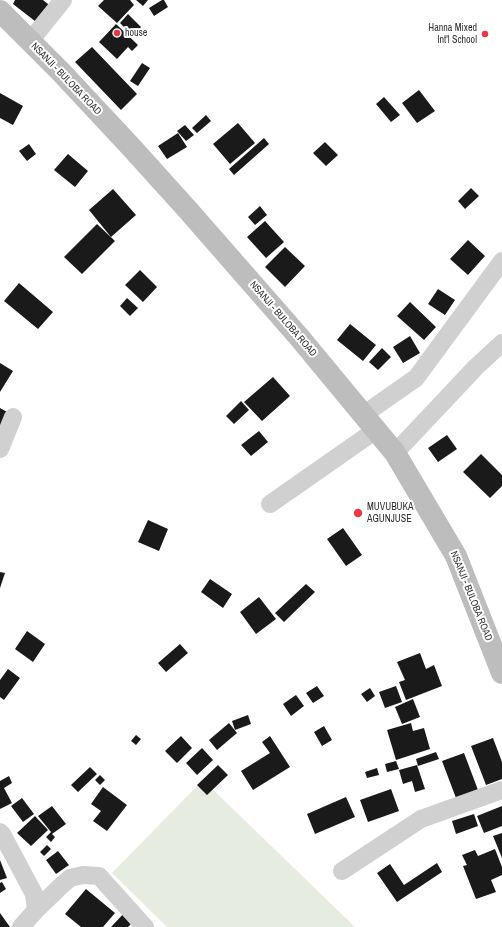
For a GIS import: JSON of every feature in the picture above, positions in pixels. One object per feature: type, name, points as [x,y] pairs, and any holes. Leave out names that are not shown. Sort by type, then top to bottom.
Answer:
[{"type":"main road","name":"NSANJI - BULOBA ROAD","points":[[0,11],[61,72],[187,209],[299,337],[395,453],[456,556],[502,673]]},
{"type":"street","points":[[30,41],[62,0]]},
{"type":"street","points":[[270,504],[370,422],[416,378],[502,261]]},
{"type":"street","points":[[395,453],[476,367],[502,343]]},
{"type":"street","points":[[0,449],[13,417]]},
{"type":"street","points":[[342,871],[421,819],[502,790]]},
{"type":"street","points":[[0,832],[34,894],[36,910]]},
{"type":"street","points":[[21,927],[36,910],[70,878],[83,875],[99,876],[145,927]]},
{"type":"shaded area","points":[[203,780],[355,927],[167,927],[112,873]]},
{"type":"building","points":[[15,0],[43,0],[53,8],[40,25],[13,4]]},
{"type":"building","points":[[104,0],[130,0],[134,5],[117,23],[98,6]]},
{"type":"building","points":[[136,0],[148,0],[143,6]]},
{"type":"building","points":[[164,0],[168,7],[154,16],[149,8]]},
{"type":"building","points":[[128,14],[141,27],[133,36],[120,23]]},
{"type":"building","name":"house","points":[[116,24],[138,45],[132,51],[128,47],[117,59],[99,42]]},
{"type":"building","points":[[92,47],[137,94],[121,110],[75,62]]},
{"type":"building","points":[[142,63],[150,68],[138,86],[130,81]]},
{"type":"building","points":[[419,90],[435,111],[417,123],[402,103]]},
{"type":"building","points":[[0,93],[23,106],[13,125],[0,118]]},
{"type":"building","points":[[384,97],[400,115],[391,122],[376,104]]},
{"type":"building","points":[[206,115],[211,121],[197,133],[192,128]]},
{"type":"building","points":[[238,123],[255,143],[230,164],[213,144]]},
{"type":"building","points":[[185,125],[194,135],[186,141],[177,131]]},
{"type":"building","points":[[178,133],[187,147],[167,159],[158,146]]},
{"type":"building","points":[[264,138],[269,144],[234,175],[229,169]]},
{"type":"building","points":[[325,142],[338,155],[326,166],[313,153]]},
{"type":"building","points":[[29,144],[36,154],[27,161],[19,151]]},
{"type":"building","points":[[68,154],[88,171],[75,187],[54,170]]},
{"type":"building","points":[[471,188],[479,196],[465,209],[458,201]]},
{"type":"building","points":[[113,189],[136,215],[111,237],[89,210]]},
{"type":"building","points":[[260,206],[267,215],[255,225],[248,217]]},
{"type":"building","points":[[265,221],[284,242],[266,258],[247,237]]},
{"type":"building","points":[[97,224],[115,241],[82,274],[64,257]]},
{"type":"building","points":[[468,240],[485,256],[468,275],[450,259]]},
{"type":"building","points":[[285,247],[305,266],[285,287],[265,267]]},
{"type":"building","points":[[140,270],[157,287],[143,302],[125,285]]},
{"type":"building","points":[[19,283],[53,312],[38,329],[4,301]]},
{"type":"building","points":[[438,289],[455,300],[445,315],[428,304]]},
{"type":"building","points":[[127,298],[138,308],[130,316],[120,306]]},
{"type":"building","points":[[410,302],[436,327],[424,340],[397,316]]},
{"type":"building","points":[[350,324],[376,345],[363,361],[337,340]]},
{"type":"building","points":[[410,336],[420,353],[403,363],[393,347]]},
{"type":"building","points":[[382,348],[391,357],[378,370],[369,362]]},
{"type":"building","points":[[0,363],[13,371],[0,392]]},
{"type":"building","points":[[273,377],[290,396],[262,421],[244,402]]},
{"type":"building","points":[[241,401],[249,410],[234,424],[226,416]]},
{"type":"building","points":[[0,408],[9,413],[0,428]]},
{"type":"building","points":[[259,431],[268,442],[251,456],[241,445]]},
{"type":"building","points":[[447,435],[457,449],[438,462],[428,448]]},
{"type":"building","points":[[481,454],[502,475],[502,486],[490,498],[463,472]]},
{"type":"building","points":[[148,520],[168,529],[159,551],[138,542]]},
{"type":"building","points":[[343,528],[362,555],[346,566],[327,539]]},
{"type":"building","points":[[0,572],[5,573],[0,588]]},
{"type":"building","points":[[210,579],[232,594],[223,608],[201,592]]},
{"type":"building","points":[[306,584],[315,592],[284,622],[275,613]]},
{"type":"building","points":[[259,597],[276,619],[256,634],[240,612]]},
{"type":"building","points":[[27,631],[45,644],[33,662],[15,649]]},
{"type":"building","points":[[180,644],[188,653],[166,672],[158,663]]},
{"type":"building","points":[[420,653],[426,669],[434,665],[442,686],[406,700],[399,682],[405,680],[397,662]]},
{"type":"building","points":[[8,669],[20,678],[4,700],[0,697],[0,680]]},
{"type":"building","points":[[317,686],[324,696],[313,703],[306,693]]},
{"type":"building","points":[[396,686],[402,702],[385,708],[379,692]]},
{"type":"building","points":[[370,688],[375,696],[367,702],[361,694]]},
{"type":"building","points":[[296,695],[304,706],[291,716],[283,704]]},
{"type":"building","points":[[413,699],[420,717],[402,724],[395,707]]},
{"type":"building","points":[[248,715],[251,724],[235,730],[232,721]]},
{"type":"building","points":[[229,723],[237,733],[217,750],[209,740]]},
{"type":"building","points":[[411,723],[413,731],[424,728],[430,749],[396,760],[387,730]]},
{"type":"building","points":[[324,726],[332,740],[322,746],[314,732]]},
{"type":"building","points":[[136,735],[141,739],[136,745],[131,741]]},
{"type":"building","points":[[181,736],[192,748],[177,763],[165,751]]},
{"type":"building","points":[[270,736],[290,767],[253,790],[241,771],[270,753],[262,742]]},
{"type":"building","points":[[493,738],[502,762],[502,779],[486,785],[471,746]]},
{"type":"building","points":[[202,748],[213,760],[197,775],[186,763]]},
{"type":"building","points":[[436,752],[439,759],[418,766],[416,759]]},
{"type":"building","points":[[464,753],[478,790],[456,798],[442,761]]},
{"type":"building","points":[[396,761],[399,769],[387,772],[385,764]]},
{"type":"building","points":[[218,765],[228,775],[207,795],[197,785]]},
{"type":"building","points":[[417,765],[425,789],[415,792],[412,781],[403,784],[399,770]]},
{"type":"building","points":[[90,767],[97,774],[78,792],[71,785]]},
{"type":"building","points":[[377,768],[379,775],[367,778],[365,772]]},
{"type":"building","points":[[100,775],[105,780],[100,785],[95,780]]},
{"type":"building","points":[[9,776],[12,783],[4,788],[12,803],[0,809],[0,781]]},
{"type":"building","points":[[103,787],[127,805],[107,831],[93,821],[101,811],[91,804]]},
{"type":"building","points":[[391,789],[399,811],[368,822],[360,800]]},
{"type":"building","points":[[346,797],[355,817],[315,834],[307,814]]},
{"type":"building","points":[[22,798],[34,814],[23,822],[11,806]]},
{"type":"building","points":[[52,806],[66,824],[52,834],[55,837],[51,842],[46,837],[51,832],[38,816]]},
{"type":"building","points":[[502,806],[502,826],[484,833],[477,816]]},
{"type":"building","points":[[474,814],[478,826],[456,834],[452,821]]},
{"type":"building","points":[[35,816],[48,830],[31,846],[17,833]]},
{"type":"building","points":[[502,833],[502,858],[493,836]]},
{"type":"building","points":[[47,845],[51,849],[44,856],[40,852]]},
{"type":"building","points":[[495,849],[502,867],[502,875],[491,880],[496,892],[476,899],[463,866],[467,865],[462,855],[475,850],[478,856]]},
{"type":"building","points":[[58,851],[69,865],[56,874],[46,860]]},
{"type":"building","points":[[0,860],[7,878],[0,880]]},
{"type":"building","points":[[437,863],[442,872],[397,902],[377,873],[390,864],[404,885]]},
{"type":"building","points":[[2,882],[6,889],[0,893],[0,883]]},
{"type":"building","points":[[86,889],[115,913],[103,927],[81,927],[65,914]]},
{"type":"building","points":[[126,911],[135,920],[128,927],[111,927]]},
{"type":"building","points":[[0,913],[10,927],[0,927]]},
{"type":"place","name":"house","points":[[117,33]]},
{"type":"place","name":"Hanna Mixed Int'l School","points":[[485,34]]},
{"type":"place","name":"MUVUBUKA AGUNJUSE","points":[[358,513]]}]
